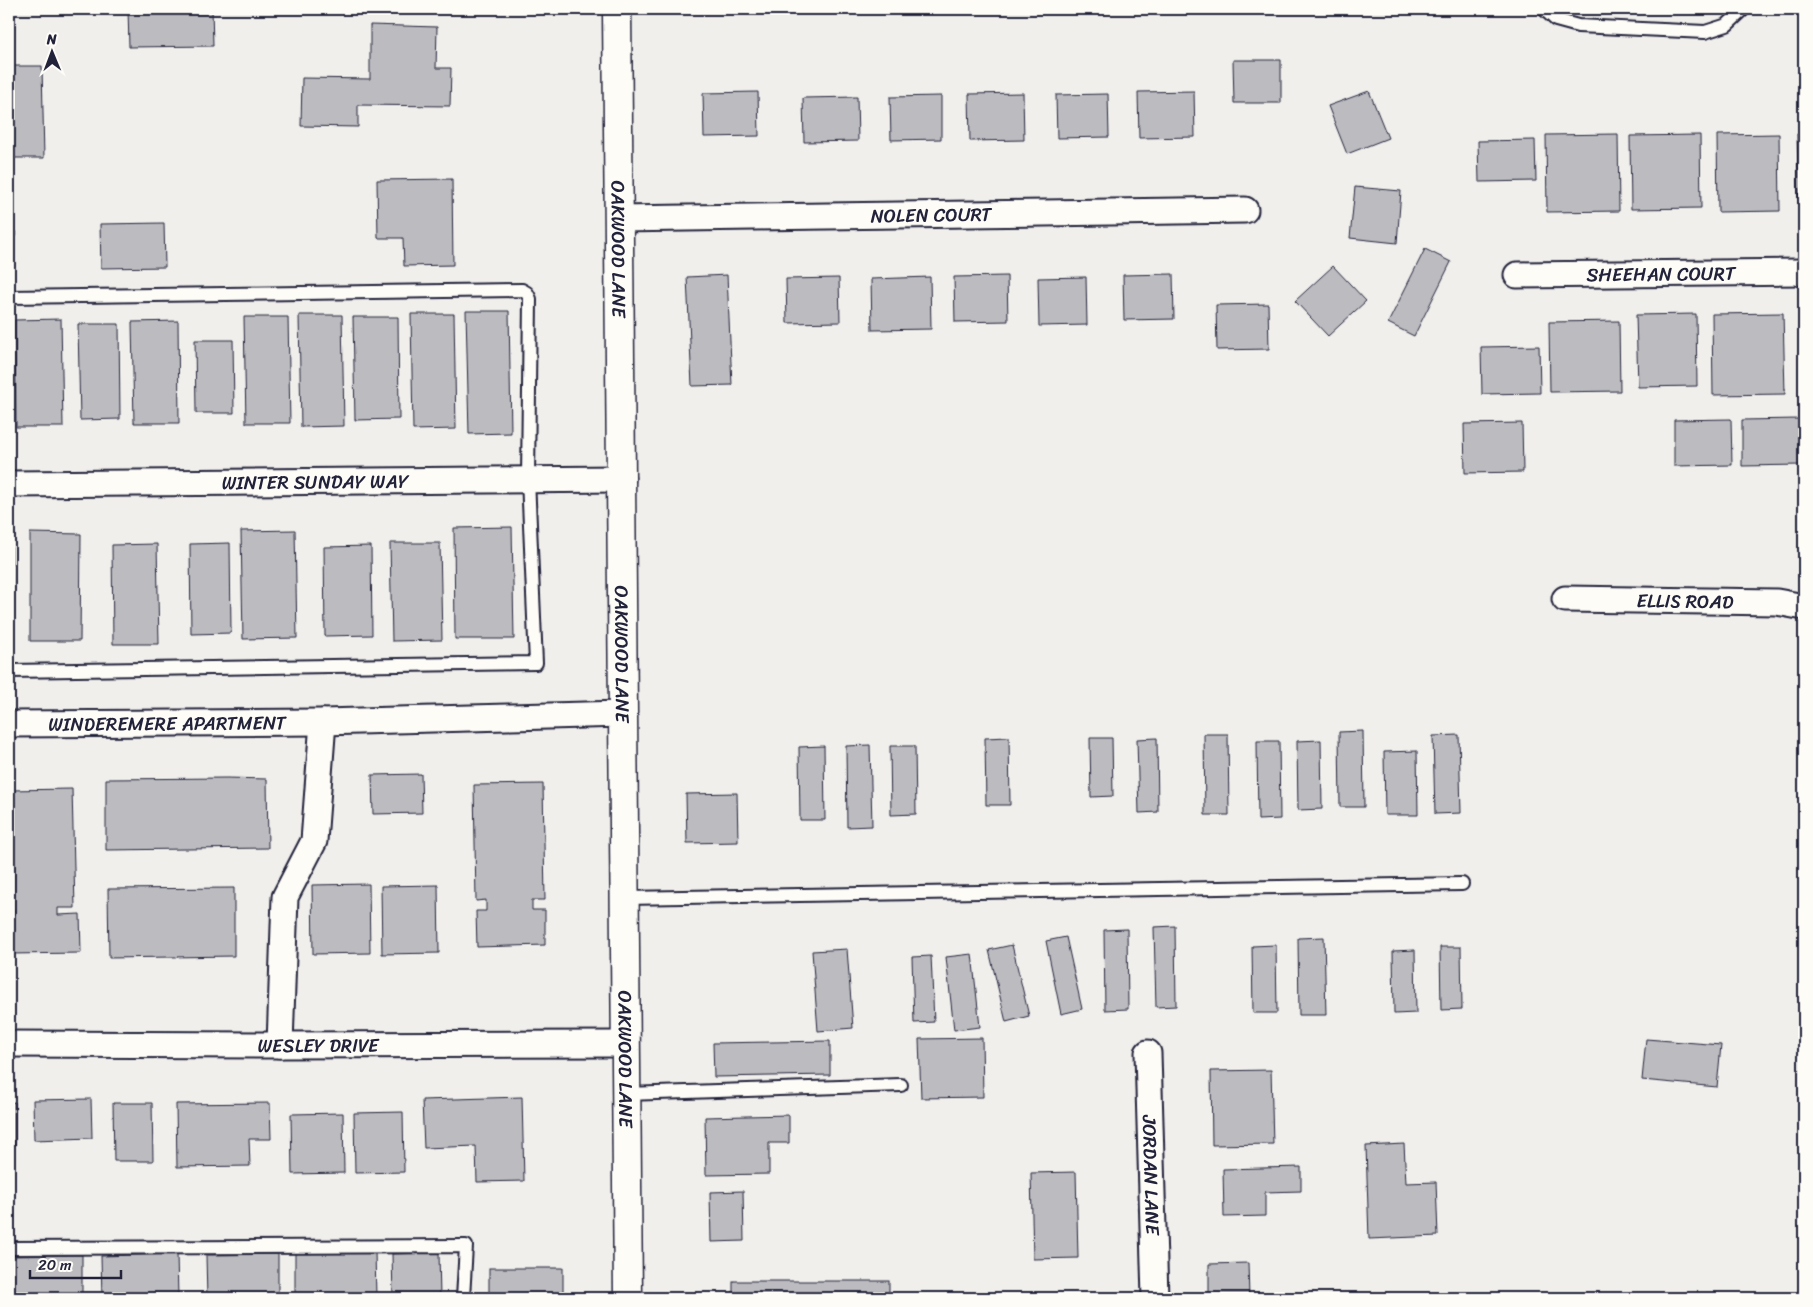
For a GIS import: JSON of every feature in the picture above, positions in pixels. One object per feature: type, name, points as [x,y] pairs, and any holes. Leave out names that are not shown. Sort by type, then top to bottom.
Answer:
[{"type":"street","name":"OAKWOOD LANE","points":[[617,9],[628,1298]]},
{"type":"street","name":"NOLEN COURT","points":[[619,219],[1245,210]]},
{"type":"street","name":"SHEEHAN COURT","points":[[1517,275],[1804,272]]},
{"type":"street","name":"WINTER SUNDAY WAY","points":[[9,484],[622,479]]},
{"type":"street","name":"ELLIS ROAD","points":[[1565,599],[1777,602],[1804,607]]},
{"type":"street","name":"WINDEREMERE APARTMENT","points":[[9,724],[323,722],[624,714]]},
{"type":"street","points":[[280,1045],[285,897],[314,841],[323,722]]},
{"type":"street","name":"WESLEY DRIVE","points":[[9,1044],[626,1044]]},
{"type":"street","name":"JORDAN LANE","points":[[1148,1053],[1155,1298]]},
{"type":"lane","points":[[1544,9],[1556,20],[1578,26],[1705,32],[1726,25],[1744,9]]},
{"type":"lane","points":[[9,297],[522,290],[527,293],[530,299],[528,479],[536,663],[9,670]]},
{"type":"lane","points":[[625,898],[1462,884]]},
{"type":"lane","points":[[626,1094],[901,1085]]},
{"type":"lane","points":[[9,1248],[466,1246],[463,1298]]},
{"type":"building","points":[[128,9],[212,9],[213,46],[129,47]]},
{"type":"building","points":[[370,25],[437,27],[436,68],[451,68],[450,106],[358,105],[358,127],[301,126],[302,78],[370,79]]},
{"type":"building","points":[[1233,60],[1281,60],[1281,103],[1234,103]]},
{"type":"building","points":[[9,66],[42,66],[44,158],[9,158]]},
{"type":"building","points":[[1194,91],[1195,137],[1139,138],[1138,92]]},
{"type":"building","points":[[1369,91],[1388,138],[1347,154],[1328,106]]},
{"type":"building","points":[[758,92],[759,136],[704,137],[703,93]]},
{"type":"building","points":[[1023,93],[1024,140],[970,141],[969,94]]},
{"type":"building","points":[[1108,94],[1109,137],[1057,138],[1056,95]]},
{"type":"building","points":[[941,96],[941,139],[891,140],[890,97]]},
{"type":"building","points":[[857,97],[858,141],[804,142],[803,98]]},
{"type":"building","points":[[1618,134],[1619,211],[1547,212],[1546,135]]},
{"type":"building","points":[[1779,134],[1780,211],[1718,212],[1717,135]]},
{"type":"building","points":[[1797,134],[1804,134],[1804,210],[1799,210]]},
{"type":"building","points":[[1700,135],[1701,208],[1631,209],[1630,136]]},
{"type":"building","points":[[1535,140],[1536,181],[1479,182],[1478,141]]},
{"type":"building","points":[[452,179],[453,265],[404,266],[403,238],[378,238],[377,180]]},
{"type":"building","points":[[1355,187],[1401,191],[1397,243],[1350,238]]},
{"type":"building","points":[[9,222],[17,235],[9,240]]},
{"type":"building","points":[[164,223],[165,267],[101,268],[100,224]]},
{"type":"building","points":[[1425,249],[1451,262],[1414,336],[1388,323]]},
{"type":"building","points":[[1333,266],[1366,301],[1328,336],[1295,301]]},
{"type":"building","points":[[1173,274],[1174,319],[1124,320],[1123,275]]},
{"type":"building","points":[[727,275],[732,385],[692,386],[687,277]]},
{"type":"building","points":[[1007,276],[1008,321],[955,322],[954,277]]},
{"type":"building","points":[[930,277],[931,329],[872,330],[871,279]]},
{"type":"building","points":[[1086,277],[1087,325],[1039,326],[1038,278]]},
{"type":"building","points":[[839,278],[840,322],[787,323],[786,279]]},
{"type":"building","points":[[1268,304],[1269,349],[1217,350],[1216,305]]},
{"type":"building","points":[[1802,310],[1804,310],[1804,393]]},
{"type":"building","points":[[466,311],[509,311],[511,433],[469,434]]},
{"type":"building","points":[[1783,313],[1785,394],[1713,395],[1712,314]]},
{"type":"building","points":[[411,314],[454,314],[456,429],[413,430]]},
{"type":"building","points":[[1696,314],[1697,386],[1638,387],[1636,315]]},
{"type":"building","points":[[299,315],[342,315],[344,426],[301,427]]},
{"type":"building","points":[[244,317],[288,317],[290,423],[246,423]]},
{"type":"building","points":[[353,317],[398,317],[399,419],[355,420]]},
{"type":"building","points":[[61,319],[63,427],[16,427],[15,320]]},
{"type":"building","points":[[178,321],[179,423],[134,423],[132,322]]},
{"type":"building","points":[[1619,321],[1620,391],[1550,392],[1549,322]]},
{"type":"building","points":[[78,324],[119,324],[120,419],[80,420]]},
{"type":"building","points":[[195,340],[233,340],[234,413],[196,413]]},
{"type":"building","points":[[1539,346],[1540,393],[1482,394],[1481,347]]},
{"type":"building","points":[[1731,419],[1732,465],[1674,466],[1674,420]]},
{"type":"building","points":[[1799,419],[1800,465],[1742,466],[1742,420]]},
{"type":"building","points":[[1522,423],[1523,472],[1465,473],[1464,424]]},
{"type":"building","points":[[512,527],[514,639],[455,639],[454,528]]},
{"type":"building","points":[[295,530],[297,638],[243,639],[241,531]]},
{"type":"building","points":[[9,531],[11,531],[13,642],[9,642]]},
{"type":"building","points":[[30,533],[81,534],[80,641],[30,641]]},
{"type":"building","points":[[230,543],[231,633],[191,634],[190,544]]},
{"type":"building","points":[[390,543],[440,543],[442,640],[392,641]]},
{"type":"building","points":[[157,544],[159,644],[113,644],[112,545]]},
{"type":"building","points":[[371,546],[372,635],[325,636],[324,547]]},
{"type":"building","points":[[1363,731],[1364,807],[1340,807],[1339,732]]},
{"type":"building","points":[[1204,734],[1228,734],[1229,815],[1205,815]]},
{"type":"building","points":[[1459,735],[1461,813],[1435,814],[1433,736]]},
{"type":"building","points":[[1009,737],[1010,805],[986,805],[985,738]]},
{"type":"building","points":[[1090,738],[1112,738],[1113,796],[1091,797]]},
{"type":"building","points":[[1157,738],[1158,812],[1139,813],[1137,739]]},
{"type":"building","points":[[1321,740],[1322,809],[1298,810],[1297,741]]},
{"type":"building","points":[[1257,741],[1279,741],[1280,819],[1258,820]]},
{"type":"building","points":[[870,745],[872,826],[847,827],[846,746]]},
{"type":"building","points":[[824,746],[825,820],[800,820],[799,747]]},
{"type":"building","points":[[890,746],[915,746],[916,814],[891,815]]},
{"type":"building","points":[[1417,751],[1418,815],[1385,815],[1384,752]]},
{"type":"building","points":[[421,774],[422,813],[373,814],[372,775]]},
{"type":"building","points":[[106,779],[267,779],[268,848],[106,850]]},
{"type":"building","points":[[543,784],[545,900],[532,900],[532,910],[545,910],[545,945],[477,947],[476,911],[486,911],[486,900],[476,901],[474,785]]},
{"type":"building","points":[[72,789],[75,908],[58,908],[58,915],[80,914],[81,953],[9,954],[9,915],[14,915],[14,910],[9,910],[9,790]]},
{"type":"building","points":[[737,793],[738,842],[687,843],[686,794]]},
{"type":"building","points":[[369,884],[370,953],[313,954],[312,885]]},
{"type":"building","points":[[438,885],[439,953],[382,954],[381,886]]},
{"type":"building","points":[[234,888],[234,956],[109,958],[108,889]]},
{"type":"building","points":[[1175,926],[1176,1006],[1156,1007],[1154,927]]},
{"type":"building","points":[[1127,929],[1128,1009],[1105,1010],[1104,930]]},
{"type":"building","points":[[1066,937],[1082,1009],[1061,1014],[1046,941]]},
{"type":"building","points":[[1324,937],[1326,1015],[1299,1015],[1298,938]]},
{"type":"building","points":[[1012,945],[1029,1016],[1006,1022],[989,950]]},
{"type":"building","points":[[1276,945],[1277,1013],[1253,1013],[1252,946]]},
{"type":"building","points":[[1440,947],[1461,947],[1462,1009],[1441,1010]]},
{"type":"building","points":[[847,949],[853,1028],[818,1031],[812,951]]},
{"type":"building","points":[[1415,950],[1416,1013],[1394,1014],[1393,951]]},
{"type":"building","points":[[972,954],[980,1027],[954,1030],[946,957]]},
{"type":"building","points":[[931,956],[934,1022],[914,1023],[912,957]]},
{"type":"building","points":[[982,1038],[983,1097],[921,1098],[919,1039]]},
{"type":"building","points":[[1646,1039],[1721,1045],[1717,1087],[1642,1080]]},
{"type":"building","points":[[830,1041],[830,1075],[714,1077],[713,1043]]},
{"type":"building","points":[[1271,1070],[1273,1144],[1212,1145],[1211,1071]]},
{"type":"building","points":[[522,1097],[524,1181],[477,1182],[476,1146],[424,1148],[422,1100]]},
{"type":"building","points":[[91,1099],[92,1138],[34,1140],[33,1100]]},
{"type":"building","points":[[15,1102],[15,1145],[9,1145],[9,1103]]},
{"type":"building","points":[[113,1103],[152,1103],[153,1161],[114,1161]]},
{"type":"building","points":[[270,1103],[271,1139],[249,1139],[250,1166],[177,1167],[176,1104]]},
{"type":"building","points":[[403,1112],[404,1172],[355,1173],[354,1113]]},
{"type":"building","points":[[343,1113],[344,1173],[292,1174],[291,1114]]},
{"type":"building","points":[[789,1115],[789,1143],[769,1143],[769,1174],[706,1175],[705,1117]]},
{"type":"building","points":[[1404,1144],[1406,1183],[1436,1182],[1438,1236],[1369,1239],[1366,1146]]},
{"type":"building","points":[[1301,1167],[1301,1191],[1265,1192],[1265,1216],[1224,1217],[1223,1169]]},
{"type":"building","points":[[1076,1172],[1078,1258],[1033,1259],[1031,1173]]},
{"type":"building","points":[[743,1191],[744,1241],[711,1242],[710,1192]]},
{"type":"building","points":[[375,1251],[376,1298],[295,1298],[295,1253]]},
{"type":"building","points":[[439,1253],[440,1298],[393,1298],[392,1254]]},
{"type":"building","points":[[177,1254],[178,1298],[102,1298],[101,1256]]},
{"type":"building","points":[[278,1254],[278,1298],[207,1298],[206,1255]]},
{"type":"building","points":[[82,1255],[82,1298],[9,1298],[9,1256]]},
{"type":"building","points":[[1248,1263],[1249,1298],[1209,1298],[1209,1264]]},
{"type":"building","points":[[489,1268],[563,1268],[563,1298],[489,1298]]},
{"type":"building","points":[[733,1281],[889,1281],[889,1298],[733,1298]]}]
